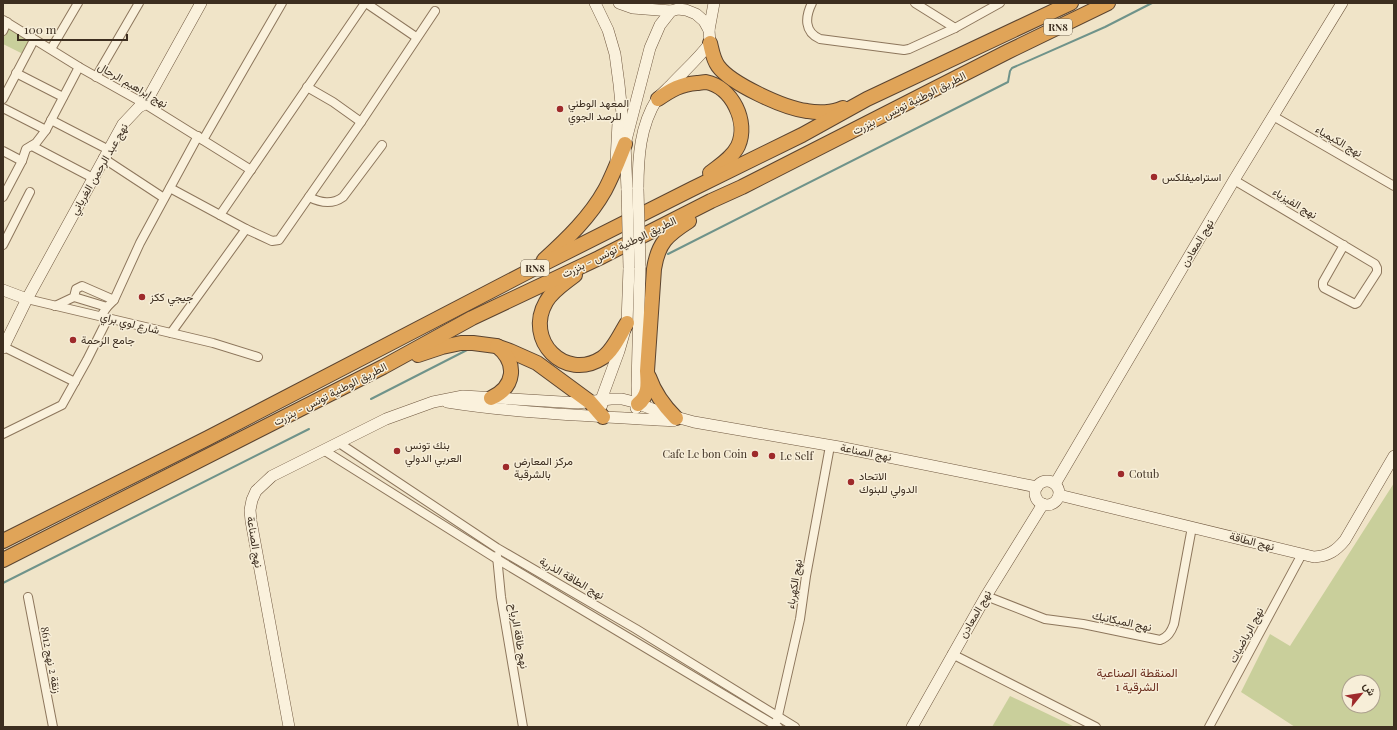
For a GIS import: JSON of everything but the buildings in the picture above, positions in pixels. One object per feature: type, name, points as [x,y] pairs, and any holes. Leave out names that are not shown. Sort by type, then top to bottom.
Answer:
[{"type":"highway","name":"الطريق الوطنية تونس - بنزرت","points":[[3,541],[208,438],[535,268],[802,135],[867,99],[1071,3]]},
{"type":"highway","name":"الطريق الوطنية تونس - بنزرت","points":[[3,560],[383,367],[472,318],[599,258],[1007,52],[1108,3]]},
{"type":"highway","points":[[709,37],[714,58],[718,66],[729,76],[742,84],[781,104],[809,112],[822,112],[838,110],[855,102],[867,99]]},
{"type":"highway","points":[[658,98],[674,88],[683,85],[706,82],[717,87],[727,95],[739,114],[741,132],[738,145],[730,157],[692,189]]},
{"type":"highway","points":[[535,268],[580,225],[599,200],[606,188],[625,144]]},
{"type":"highway","points":[[638,404],[643,400],[647,393],[647,371],[656,255],[664,240],[674,231],[742,187]]},
{"type":"highway","points":[[599,258],[568,281],[547,301],[539,320],[540,334],[544,345],[558,359],[568,363],[577,365],[595,362],[604,358],[627,323]]},
{"type":"highway","points":[[383,367],[442,347],[462,343],[496,346],[510,350],[537,363],[596,401],[607,417]]},
{"type":"highway","points":[[491,398],[504,389],[511,374],[508,358],[496,346]]},
{"type":"highway","points":[[647,371],[654,390],[665,407],[676,418]]},
{"type":"street","points":[[51,49],[78,3]]},
{"type":"street","points":[[96,77],[139,3]]},
{"type":"street","name":"نهج عبد الرحمن الغرياني","points":[[3,348],[27,299],[123,124],[139,107],[145,104],[201,3]]},
{"type":"street","points":[[3,434],[62,405],[75,382],[104,317],[106,307],[114,300],[140,243],[164,198],[282,3]]},
{"type":"street","points":[[220,215],[366,3],[416,38]]},
{"type":"street","points":[[595,3],[608,30],[615,54],[620,84],[625,144],[633,189]]},
{"type":"street","points":[[619,3],[633,8],[677,8],[686,10],[696,14],[704,21],[709,37]]},
{"type":"street","points":[[812,3],[807,17],[810,31],[814,36],[820,39],[904,50],[955,28],[1000,3]]},
{"type":"street","points":[[915,3],[955,28]]},
{"type":"street","name":"نهج المعادن","points":[[1055,484],[1234,180],[1342,3]]},
{"type":"street","points":[[625,418],[631,414],[638,404],[633,189],[639,146],[644,129],[658,98],[702,54],[709,37],[712,7]]},
{"type":"street","points":[[625,144],[650,48],[660,25],[677,8]]},
{"type":"street","points":[[170,188],[246,229],[272,240],[279,240],[361,122],[435,11]]},
{"type":"street","points":[[3,31],[5,21]]},
{"type":"street","name":"نهج إبراهيم الرحال","points":[[5,21],[79,67],[145,104],[251,170]]},
{"type":"street","points":[[3,99],[34,40]]},
{"type":"street","points":[[3,197],[6,185],[22,160],[26,149],[36,143],[46,130],[79,67]]},
{"type":"street","points":[[16,73],[63,97]]},
{"type":"street","points":[[616,166],[620,84]]},
{"type":"street","points":[[307,87],[333,102],[361,122]]},
{"type":"street","points":[[3,108],[46,130]]},
{"type":"street","name":"نهج الكيمياء","points":[[1273,116],[1394,186]]},
{"type":"street","points":[[51,120],[106,154],[164,198]]},
{"type":"street","points":[[309,197],[319,202],[330,203],[344,197],[382,144]]},
{"type":"street","points":[[32,146],[93,178]]},
{"type":"street","points":[[3,151],[22,160]]},
{"type":"street","name":"نهج الفيزياء","points":[[1234,180],[1344,245],[1375,264],[1377,272],[1355,304],[1324,288],[1323,286],[1323,282],[1344,245]]},
{"type":"street","points":[[3,245],[6,232],[30,192]]},
{"type":"street","points":[[171,333],[246,229]]},
{"type":"street","points":[[596,401],[619,351],[627,323],[634,267]]},
{"type":"street","points":[[74,297],[76,289],[82,286],[114,300]]},
{"type":"street","name":"شارع لوي براي","points":[[3,290],[27,299],[213,343],[258,357]]},
{"type":"street","points":[[55,306],[74,297],[106,307]]},
{"type":"street","points":[[3,348],[75,382]]},
{"type":"street","name":"نهج الصناعة","points":[[289,727],[252,528],[250,510],[252,500],[256,491],[272,476],[325,451],[386,419],[416,407],[463,396],[553,402],[622,399],[676,418],[694,422],[854,450],[1037,487]]},
{"type":"street","name":"نهج الصناعة","points":[[442,401],[550,414],[694,422]]},
{"type":"street","name":"نهج الطاقة الذرية","points":[[339,443],[498,548],[630,625],[795,727]]},
{"type":"street","name":"نهج الكهرباء","points":[[777,726],[800,619],[806,576],[830,446]]},
{"type":"street","name":"نهج الطاقة الذرية","points":[[325,451],[497,559],[777,726]]},
{"type":"street","name":"نهج الطاقة","points":[[1059,495],[1314,557],[1322,556],[1337,549],[1345,540],[1394,456]]},
{"type":"street","points":[[1048,481],[1055,484],[1059,491],[1057,500],[1049,505],[1040,502],[1036,495],[1037,487],[1048,481]]},
{"type":"street","name":"نهج المعادن","points":[[912,727],[986,596],[1043,504]]},
{"type":"street","name":"نهج الميكانيك","points":[[986,596],[1045,619],[1083,624],[1160,640],[1166,638],[1171,632],[1174,624],[1192,527]]},
{"type":"street","name":"نهج طاقة الرياح","points":[[498,548],[497,559],[501,598],[523,727]]},
{"type":"street","name":"نهج الرياضيات","points":[[1209,727],[1302,554]]},
{"type":"street","name":"زنقة 2 نهج 8612","points":[[28,597],[53,727]]},
{"type":"street","points":[[952,654],[1096,727]]},
{"type":"green space","points":[[9,27],[31,39],[23,54],[3,44],[3,38]]},
{"type":"green space","points":[[1394,483],[1394,727],[1295,727],[1241,692],[1270,634],[1290,646]]},
{"type":"green space","points":[[1010,696],[1075,727],[992,727]]},
{"type":"waterway","points":[[668,254],[1008,82],[1012,68],[1105,27],[1152,3]]},
{"type":"waterway","points":[[371,399],[467,350]]},
{"type":"waterway","points":[[3,583],[309,429]]},
{"type":"place","name":"المعهد الوطني للرصد الجوي","points":[[560,109]]},
{"type":"place","name":"استراميفلكس","points":[[1154,177]]},
{"type":"place","name":"جيجي ككز","points":[[142,297]]},
{"type":"place","name":"جامع الرحمة","points":[[73,340]]},
{"type":"place","name":"بنك تونس العربي الدولي","points":[[397,451]]},
{"type":"place","name":"Cafe Le bon Coin","points":[[755,454]]},
{"type":"place","name":"Le Self","points":[[772,456]]},
{"type":"place","name":"مركز المعارض بالشرقية","points":[[506,467]]},
{"type":"place","name":"Cotub","points":[[1121,474]]},
{"type":"place","name":"الاتحاد الدولي للبنوك","points":[[851,482]]},
{"type":"district","name":"المنقطة الصناعية الشرقية 1","points":[[1137,680]]}]
